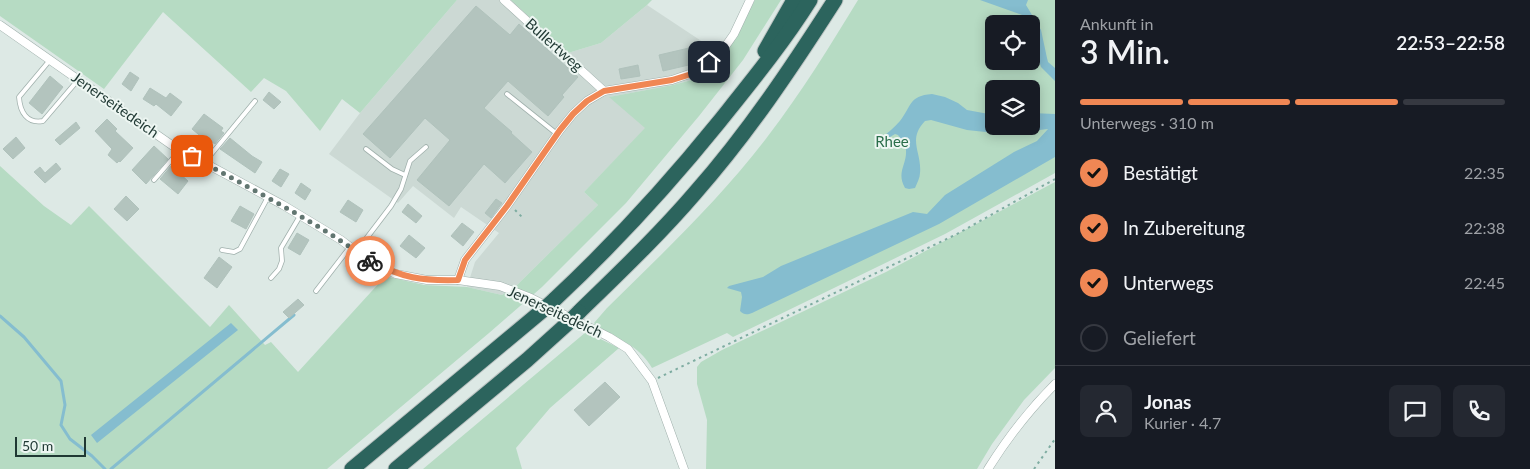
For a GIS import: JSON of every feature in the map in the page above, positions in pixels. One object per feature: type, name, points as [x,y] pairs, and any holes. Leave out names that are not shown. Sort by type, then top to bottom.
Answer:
[{"type":"highway","points":[[716,126],[761,57],[794,0]]},
{"type":"highway","points":[[352,469],[543,310],[632,223],[674,178],[768,62],[810,0]]},
{"type":"highway","points":[[396,469],[527,360],[573,318],[636,256],[695,193],[762,109],[798,58],[835,0]]},
{"type":"street","name":"Bullertweg","points":[[504,0],[604,91]]},
{"type":"street","points":[[458,280],[465,260],[507,206],[573,114],[587,101],[604,91],[672,80],[698,72],[720,54],[734,34],[750,0]]},
{"type":"street","name":"Jenerseitedeich","points":[[0,25],[180,150],[268,197],[353,249],[370,262],[396,274],[427,280],[458,280],[500,286],[531,298],[609,337],[628,349],[652,381],[684,469]]},
{"type":"street","points":[[988,469],[1008,436],[1055,384]]},
{"type":"lane","points":[[50,60],[19,97],[20,106],[28,119],[35,122],[43,121],[78,80]]},
{"type":"lane","points":[[507,94],[557,134]]},
{"type":"lane","points":[[204,163],[255,100]]},
{"type":"lane","points":[[316,291],[391,206],[401,189],[410,161],[426,146]]},
{"type":"lane","points":[[154,180],[180,150]]},
{"type":"lane","points":[[366,150],[392,170],[405,175]]},
{"type":"lane","points":[[222,250],[234,252],[240,248],[268,197]]},
{"type":"lane","points":[[271,278],[280,269],[282,261],[281,248],[300,216]]},
{"type":"path","points":[[652,381],[957,234],[1055,179]]},
{"type":"path","points":[[507,206],[512,207],[523,218]]},
{"type":"path","points":[[1034,469],[1055,439]]},
{"type":"shaded area","points":[[457,0],[511,0],[568,53],[601,43],[647,5],[724,56],[703,77],[673,85],[610,97],[646,128],[584,192],[598,205],[514,288],[502,295],[467,287],[475,262],[499,233],[461,207],[454,218],[413,186],[398,203],[329,154],[360,113]]},
{"type":"green space","points":[[0,0],[457,0],[360,113],[342,99],[320,131],[286,91],[264,78],[251,92],[163,12],[104,89],[0,16]]},
{"type":"green space","points":[[511,0],[652,0],[601,43],[568,53]]},
{"type":"green space","points":[[755,0],[781,0],[743,60],[626,203],[542,287],[327,469],[0,469],[0,166],[44,206],[71,225],[89,206],[210,327],[229,305],[265,345],[271,342],[298,372],[381,281],[385,274],[389,277],[424,285],[467,287],[502,295],[514,288],[598,205],[584,192],[645,128],[609,97],[673,85],[703,77],[724,56]]},
{"type":"green space","name":"Rhee","points":[[858,0],[1055,0],[1055,173],[945,234],[733,337],[727,333],[652,368],[641,353],[634,348],[618,338],[592,327],[607,308],[690,225],[750,159],[815,69]]},
{"type":"green space","points":[[1055,182],[1055,368],[1024,400],[992,444],[977,469],[706,469],[707,420],[697,384],[697,367],[701,362],[722,350],[886,272]]},
{"type":"green space","points":[[586,332],[619,348],[550,408],[516,448],[522,469],[423,469]]},
{"type":"water","points":[[980,0],[1028,0],[1026,5],[1032,15],[1022,15]]},
{"type":"water","points":[[1040,28],[1048,62],[1055,68],[1055,81],[1041,67]]},
{"type":"water","points":[[932,94],[945,97],[967,110],[985,113],[985,132],[967,130],[931,120],[925,121],[917,134],[916,140],[920,175],[915,188],[909,189],[905,188],[902,182],[906,150],[902,140],[895,134],[882,138],[900,121],[914,99]]},
{"type":"water","points":[[1040,113],[1055,114],[1055,157],[939,224],[749,314],[740,311],[741,292],[727,288],[763,277],[781,266],[913,212],[927,214],[945,195],[1014,152],[1037,141],[1048,129],[1040,130]]},
{"type":"water","points":[[231,323],[238,330],[97,443],[91,435]]},
{"type":"building","points":[[476,6],[510,35],[519,24],[578,77],[562,95],[564,97],[548,116],[508,81],[484,108],[532,152],[505,183],[484,164],[449,206],[417,180],[450,140],[425,118],[390,158],[363,134]]},
{"type":"building","points":[[689,48],[693,64],[663,71],[659,55]]},
{"type":"building","points":[[638,65],[640,76],[621,79],[619,69]]},
{"type":"building","points":[[130,72],[139,78],[131,91],[122,84]]},
{"type":"building","points":[[50,76],[63,87],[42,114],[29,103]]},
{"type":"building","points":[[150,88],[166,98],[170,93],[182,102],[171,116],[156,104],[154,106],[143,99]]},
{"type":"building","points":[[269,92],[281,102],[274,109],[263,100]]},
{"type":"building","points":[[204,114],[223,128],[221,131],[224,133],[215,144],[212,142],[210,144],[192,129]]},
{"type":"building","points":[[107,119],[117,129],[115,131],[133,148],[117,163],[108,155],[112,149],[95,131]]},
{"type":"building","points":[[76,122],[80,128],[60,145],[55,140]]},
{"type":"building","points":[[16,137],[25,148],[13,159],[3,149]]},
{"type":"building","points":[[230,138],[262,162],[255,173],[220,149]]},
{"type":"building","points":[[154,146],[168,159],[146,184],[132,170]]},
{"type":"building","points":[[56,163],[61,169],[45,183],[34,172],[40,167],[45,173]]},
{"type":"building","points":[[171,166],[188,181],[178,194],[160,179]]},
{"type":"building","points":[[280,169],[289,174],[281,187],[272,181]]},
{"type":"building","points":[[301,183],[311,190],[305,200],[295,193]]},
{"type":"building","points":[[126,196],[139,209],[127,221],[114,209]]},
{"type":"building","points":[[496,199],[502,203],[491,218],[485,213]]},
{"type":"building","points":[[348,200],[363,210],[356,222],[340,212]]},
{"type":"building","points":[[408,204],[422,216],[416,223],[402,212]]},
{"type":"building","points":[[240,206],[254,214],[246,229],[231,221]]},
{"type":"building","points":[[462,223],[474,232],[463,246],[451,236]]},
{"type":"building","points":[[297,233],[309,240],[300,255],[288,248]]},
{"type":"building","points":[[409,235],[425,248],[416,258],[400,246]]},
{"type":"building","points":[[219,257],[232,267],[217,288],[204,278]]},
{"type":"building","points":[[298,299],[304,305],[289,318],[283,312]]},
{"type":"building","points":[[605,382],[620,397],[589,426],[574,410]]},
{"type":"waterway","points":[[111,469],[294,315]]},
{"type":"waterway","points":[[0,316],[24,337],[61,381],[65,405],[61,425],[70,439],[105,469]]},
{"type":"way so far","points":[[192,156],[283,205],[341,240],[370,261]]},
{"type":"route","points":[[370,261],[396,274],[427,280],[458,280],[465,260],[507,206],[560,130],[587,101],[604,91],[672,80],[698,72],[709,62]]}]
